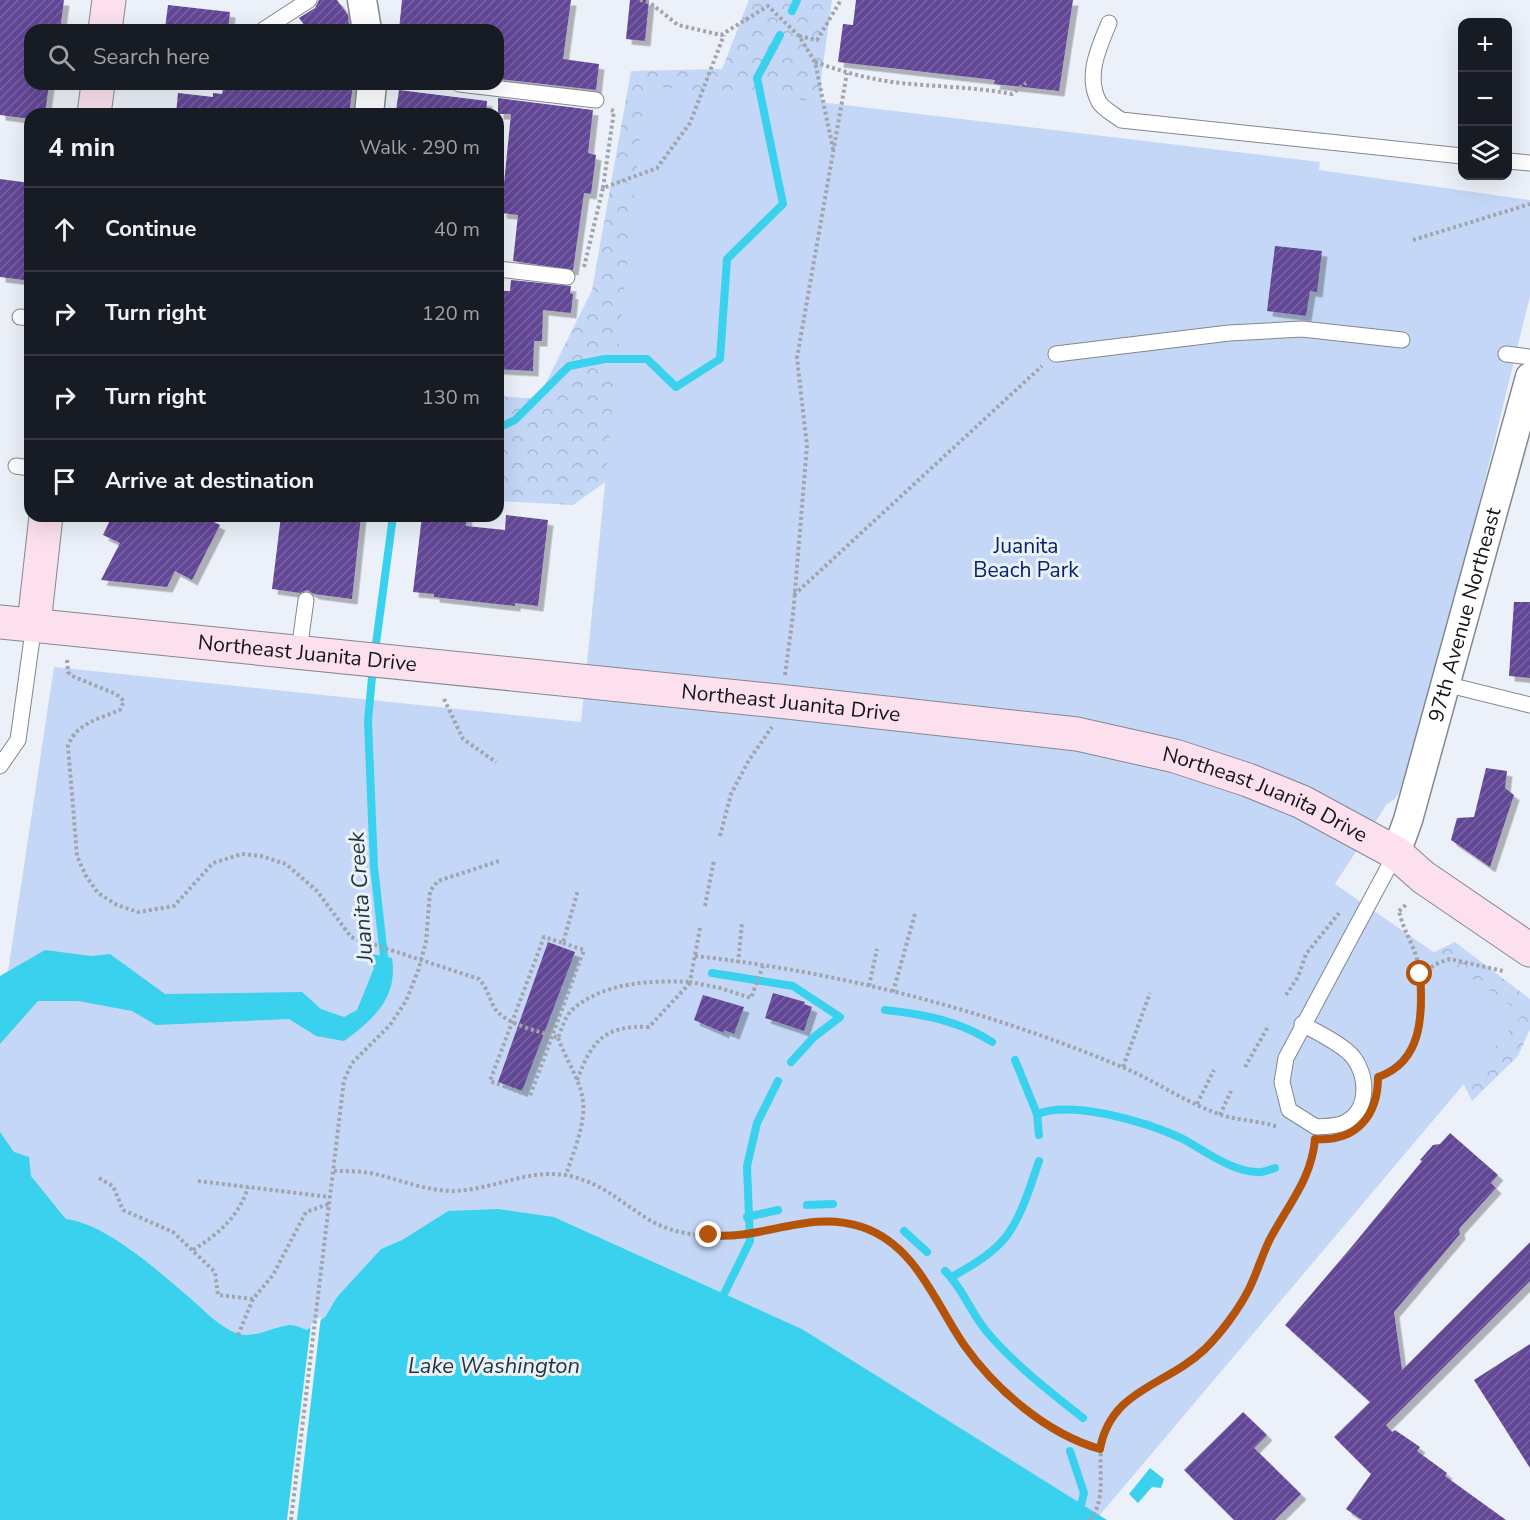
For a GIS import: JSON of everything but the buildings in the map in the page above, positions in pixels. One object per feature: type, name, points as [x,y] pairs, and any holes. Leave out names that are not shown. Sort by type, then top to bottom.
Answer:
[{"type":"main road","points":[[106,24],[109,0]]},
{"type":"main road","points":[[95,108],[97,90]]},
{"type":"main road","points":[[34,624],[45,522]]},
{"type":"main road","name":"Northeast Juanita Drive","points":[[0,622],[351,656],[1077,734],[1175,756],[1248,780],[1302,802],[1396,853],[1423,877],[1530,950]]},
{"type":"street","points":[[362,0],[366,24]]},
{"type":"street","points":[[370,108],[371,90]]},
{"type":"street","name":"97th Avenue Northeast","points":[[1396,853],[1408,819],[1445,684],[1454,625],[1530,377]]},
{"type":"lane","points":[[272,24],[309,0]]},
{"type":"lane","points":[[1109,23],[1095,55],[1095,86],[1100,103],[1121,120],[1458,156]]},
{"type":"lane","points":[[504,89],[596,100]]},
{"type":"lane","points":[[1512,161],[1530,163]]},
{"type":"lane","points":[[504,270],[567,277]]},
{"type":"lane","points":[[1056,354],[1229,333],[1302,329],[1402,340]]},
{"type":"lane","points":[[1506,354],[1530,357]]},
{"type":"lane","points":[[298,651],[306,600]]},
{"type":"lane","points":[[0,766],[18,740],[34,624]]},
{"type":"lane","points":[[1445,684],[1530,705]]},
{"type":"lane","points":[[1302,1024],[1347,1051],[1364,1074],[1364,1090],[1356,1113],[1345,1123],[1316,1127],[1289,1110],[1282,1082],[1286,1058],[1302,1024],[1396,853]]},
{"type":"path","points":[[640,0],[649,2],[678,25],[724,35]]},
{"type":"path","points":[[768,0],[768,6],[799,36],[815,62],[833,152]]},
{"type":"path","points":[[799,36],[817,40],[841,0]]},
{"type":"path","points":[[603,188],[657,168],[690,123],[724,35],[768,6]]},
{"type":"path","points":[[815,62],[847,73],[899,83],[987,89],[1012,94],[1026,82]]},
{"type":"path","points":[[784,678],[794,596],[807,446],[797,358],[847,73]]},
{"type":"path","points":[[567,277],[581,278],[603,188],[614,111],[596,100]]},
{"type":"path","points":[[1413,240],[1530,204]]},
{"type":"path","points":[[794,596],[1056,354]]},
{"type":"path","points":[[67,660],[68,672],[72,676],[116,694],[124,701],[120,710],[82,726],[72,734],[68,746],[77,856],[86,876],[98,892],[107,899],[138,912],[174,906],[208,867],[227,856],[242,854],[261,856],[286,864],[317,891],[351,937],[478,979],[488,988],[496,1011],[513,1021],[558,1038]]},
{"type":"path","points":[[444,699],[463,739],[496,762]]},
{"type":"path","points":[[720,836],[731,794],[749,760],[771,732],[773,724]]},
{"type":"path","points":[[705,906],[714,860]]},
{"type":"path","points":[[291,1520],[344,1080],[352,1063],[390,1025],[406,1001],[422,960],[430,891],[438,881],[499,861]]},
{"type":"path","points":[[563,943],[578,890]]},
{"type":"path","points":[[1399,911],[1408,903]]},
{"type":"path","points":[[1286,995],[1298,977],[1306,954],[1345,906]]},
{"type":"path","points":[[1389,908],[1399,911]]},
{"type":"path","points":[[1378,1086],[1378,1077],[1400,1065],[1417,1037],[1421,1015],[1420,974],[1399,911]]},
{"type":"path","points":[[893,992],[915,914]]},
{"type":"path","points":[[738,963],[742,923]]},
{"type":"path","points":[[577,1080],[595,1043],[608,1032],[620,1028],[649,1027],[690,982],[700,928]]},
{"type":"path","points":[[544,937],[563,943],[584,950],[530,1096],[490,1081],[544,937]]},
{"type":"path","points":[[869,987],[877,949]]},
{"type":"path","points":[[694,956],[763,966],[893,992],[1004,1023],[1123,1067],[1220,1115],[1269,1124],[1286,1131]]},
{"type":"path","points":[[1420,974],[1431,966],[1450,959],[1503,971]]},
{"type":"path","points":[[566,1175],[585,1109],[577,1080],[558,1038],[573,1010],[590,999],[634,984],[652,981],[690,982],[720,988],[751,998],[763,966]]},
{"type":"path","points":[[1123,1067],[1150,993]]},
{"type":"path","points":[[1245,1067],[1269,1025]]},
{"type":"path","points":[[1197,1104],[1214,1070]]},
{"type":"path","points":[[581,1091],[587,1088]]},
{"type":"path","points":[[1220,1115],[1232,1091]]},
{"type":"path","points":[[1090,1520],[1099,1503],[1100,1449],[1108,1423],[1125,1401],[1181,1368],[1206,1348],[1248,1290],[1269,1241],[1309,1173],[1314,1155],[1316,1127]]},
{"type":"path","points":[[334,1171],[372,1173],[412,1185],[455,1191],[538,1175],[566,1175],[603,1186],[650,1220],[677,1232],[724,1236],[832,1221],[864,1228],[905,1254],[928,1284],[966,1348],[1007,1393],[1055,1430],[1100,1449]]},
{"type":"path","points":[[99,1178],[113,1186],[123,1210],[173,1232],[193,1250],[215,1272],[218,1295],[253,1299]]},
{"type":"path","points":[[198,1180],[330,1197]]},
{"type":"path","points":[[193,1250],[222,1230],[238,1211],[248,1187]]},
{"type":"path","points":[[238,1335],[253,1299],[273,1275],[306,1212],[329,1204]]},
{"type":"green space","points":[[749,0],[832,0],[821,79],[825,211],[759,373],[573,505],[504,501],[504,396],[538,399],[592,290],[631,71],[722,69]]},
{"type":"green space","name":"Juanita Beach Park","points":[[645,86],[811,101],[1320,162],[1319,170],[1530,200],[1530,296],[1459,586],[1402,788],[1395,799],[1387,804],[1335,884],[1523,1014],[1099,1516],[802,1329],[554,1217],[448,1211],[402,1240],[381,1249],[337,1297],[325,1317],[307,1330],[290,1325],[256,1334],[242,1335],[217,1322],[147,1262],[115,1239],[82,1223],[67,1220],[31,1176],[0,1156],[0,1024],[54,667],[581,722]]},
{"type":"green space","points":[[1455,942],[1530,999],[1530,1029],[1518,1056],[1472,1101],[1434,1025],[1391,973]]},
{"type":"water","points":[[45,950],[91,956],[110,954],[165,994],[302,992],[321,1009],[344,1017],[357,1010],[374,968],[367,953],[392,958],[393,972],[391,985],[382,1006],[374,1016],[344,1041],[316,1036],[289,1019],[156,1025],[132,1011],[78,1001],[38,1001],[0,1044],[0,976]]},
{"type":"water","name":"Lake Washington","points":[[0,1132],[14,1152],[29,1157],[31,1176],[66,1219],[82,1223],[115,1239],[147,1262],[217,1322],[236,1333],[256,1334],[290,1325],[307,1330],[325,1317],[337,1297],[381,1249],[402,1240],[448,1211],[498,1209],[554,1217],[802,1329],[1107,1520],[0,1520]]},
{"type":"water","points":[[1150,1468],[1164,1479],[1161,1488],[1152,1487],[1138,1503],[1129,1494]]},
{"type":"pier","points":[[321,1316],[297,1520],[287,1520],[311,1324]]},
{"type":"waterway","name":"Juanita Creek","points":[[792,11],[797,0]]},
{"type":"waterway","name":"Juanita Creek","points":[[504,425],[515,420],[569,366],[605,359],[647,359],[676,387],[720,359],[727,259],[783,204],[757,78],[780,35]]},
{"type":"waterway","name":"Juanita Creek","points":[[375,651],[392,522]]},
{"type":"waterway","name":"Juanita Creek","points":[[373,666],[368,721],[374,867],[385,965]]},
{"type":"waterway","points":[[712,973],[793,986],[840,1017],[814,1037],[791,1062]]},
{"type":"waterway","points":[[885,1010],[941,1020],[967,1029],[992,1042]]},
{"type":"waterway","points":[[1015,1060],[1037,1114],[1039,1135]]},
{"type":"waterway","points":[[724,1294],[750,1241],[747,1166],[757,1123],[778,1081]]},
{"type":"waterway","points":[[1037,1114],[1052,1110],[1070,1110],[1109,1115],[1181,1138],[1237,1168],[1259,1172],[1275,1168]]},
{"type":"waterway","points":[[952,1277],[987,1255],[1005,1238],[1021,1211],[1039,1161]]},
{"type":"waterway","points":[[807,1205],[833,1204]]},
{"type":"waterway","points":[[747,1217],[778,1210]]},
{"type":"waterway","points":[[904,1231],[927,1252]]},
{"type":"waterway","points":[[945,1271],[957,1285],[981,1324],[1009,1356],[1083,1418]]},
{"type":"waterway","points":[[1070,1451],[1084,1493],[1081,1505]]},
{"type":"route","points":[[709,1235],[724,1236],[808,1221],[832,1221],[864,1228],[905,1254],[928,1284],[945,1317],[966,1348],[1007,1393],[1055,1430],[1100,1449],[1102,1436],[1111,1416],[1125,1401],[1181,1368],[1206,1348],[1225,1324],[1248,1290],[1269,1241],[1309,1173],[1315,1139],[1326,1140],[1342,1137],[1352,1133],[1369,1118],[1377,1096],[1378,1077],[1400,1065],[1413,1047],[1420,1029],[1422,991],[1420,974]]}]
